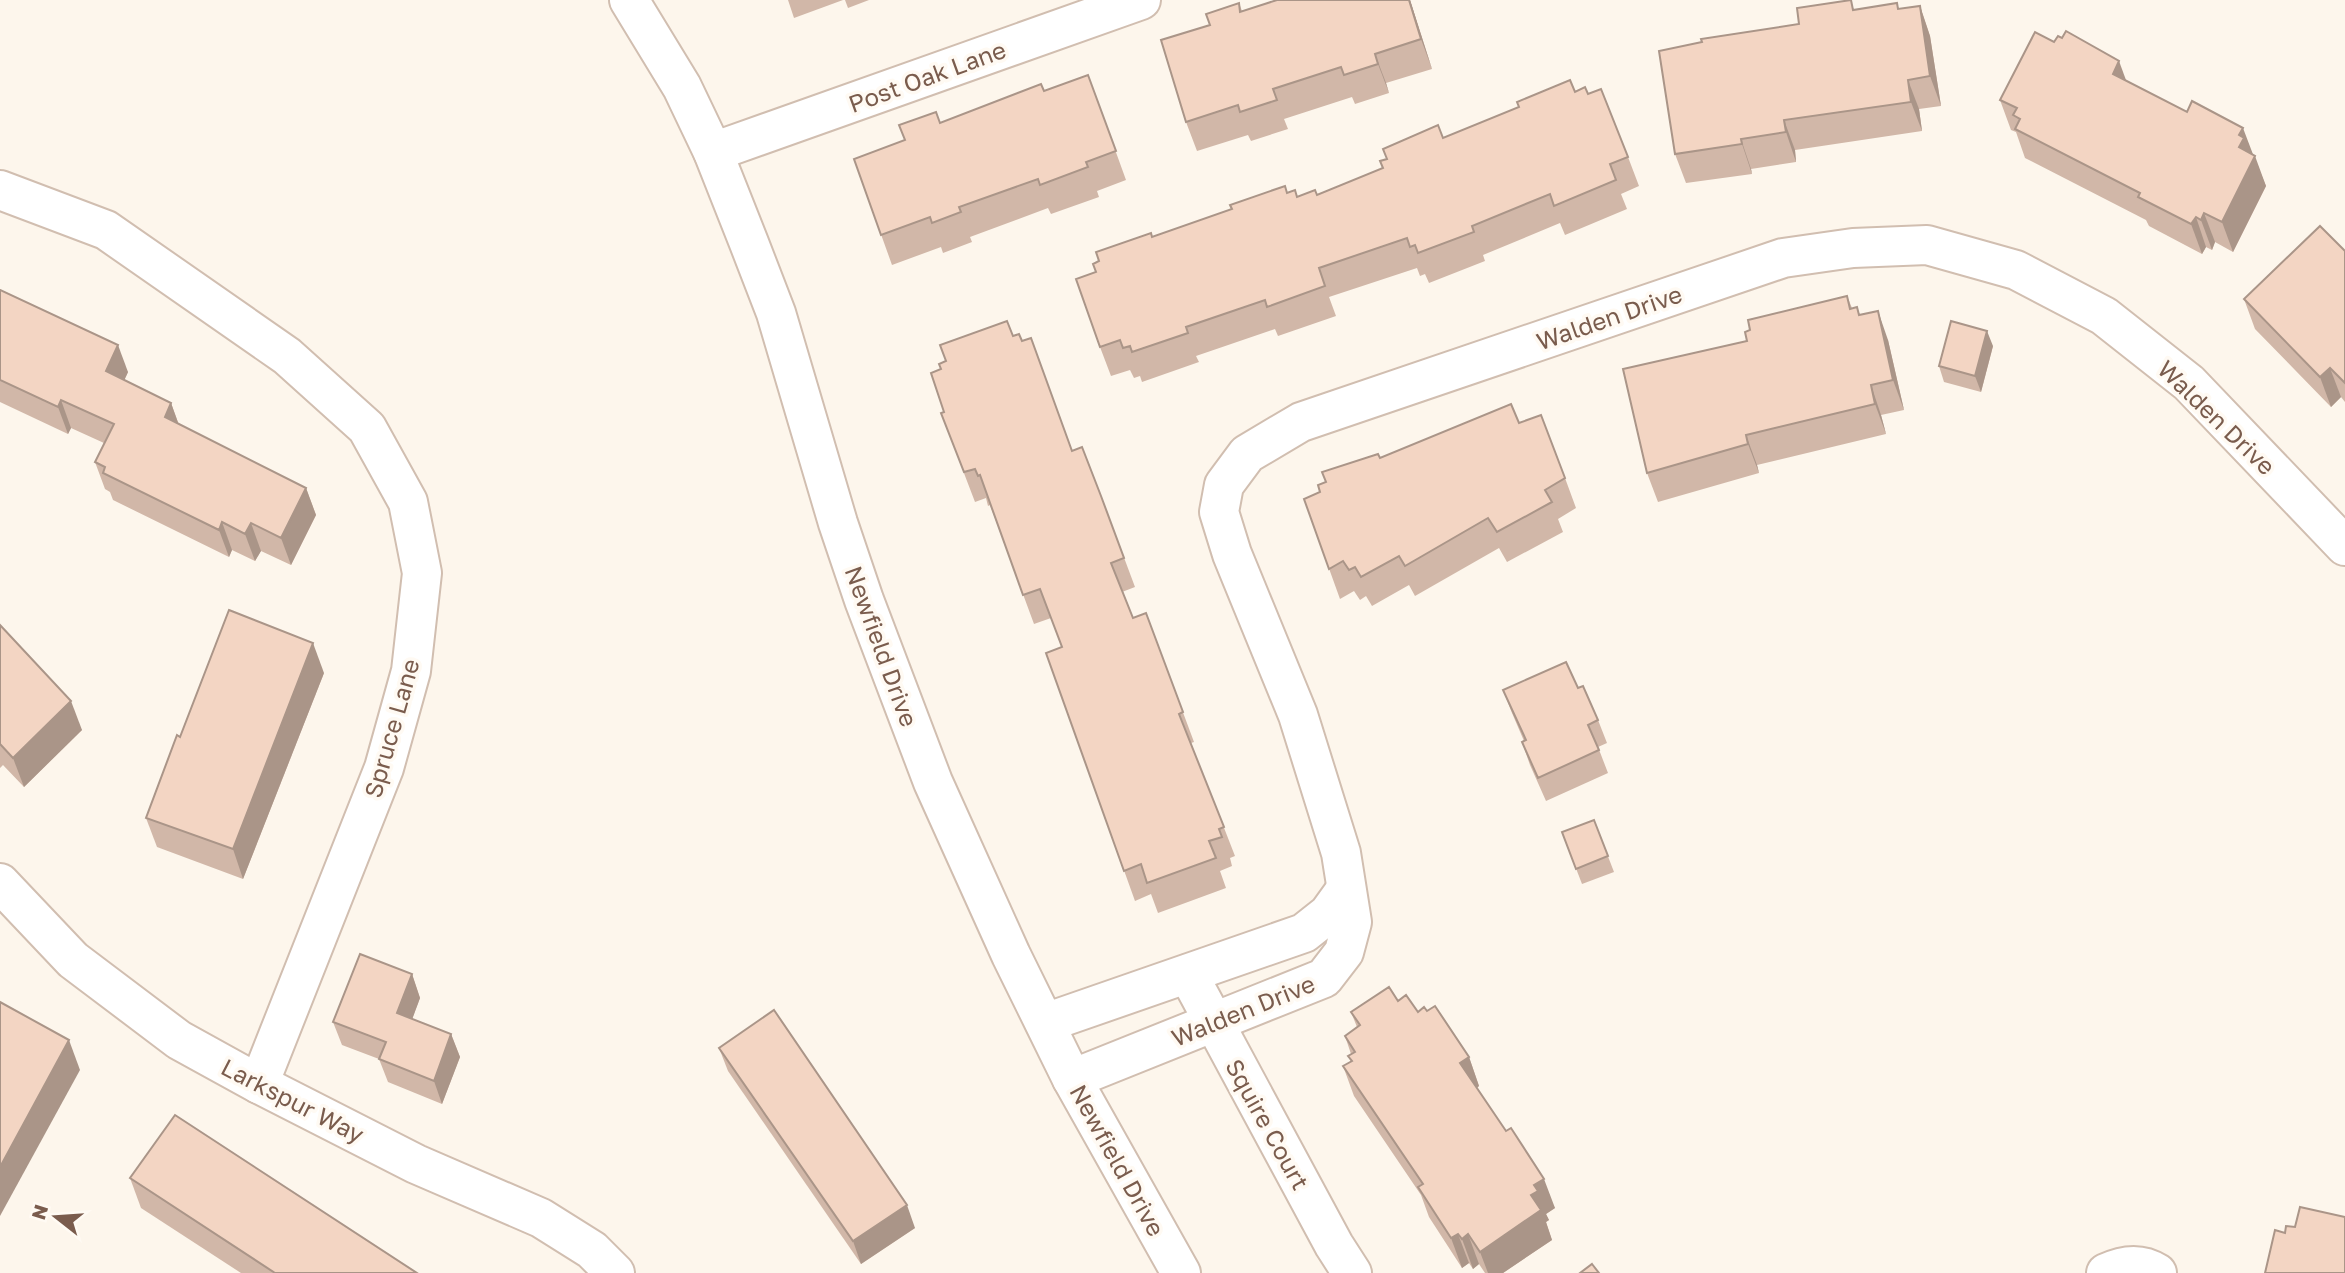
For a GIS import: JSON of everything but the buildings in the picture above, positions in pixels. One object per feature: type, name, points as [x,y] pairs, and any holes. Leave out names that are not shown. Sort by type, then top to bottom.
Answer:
[{"type":"street","name":"Newfield Drive","points":[[629,0],[682,88],[713,152],[776,313],[838,523],[864,600],[933,782],[1011,955],[1072,1079],[1181,1273]]},
{"type":"street","name":"Post Oak Lane","points":[[713,152],[1140,0]]},
{"type":"street","name":"Spruce Lane","points":[[0,190],[106,230],[287,356],[367,428],[408,502],[422,573],[411,671],[384,768],[259,1084]]},
{"type":"street","name":"Walden Drive","points":[[1072,1079],[1324,978],[1345,952],[1352,922],[1341,853],[1298,715],[1232,554],[1219,512],[1224,485],[1247,454],[1301,422],[1783,258],[1853,248],[1927,245],[2016,270],[2104,316],[2189,383],[2345,546]]},
{"type":"street","name":"Larkspur Way","points":[[0,883],[73,960],[179,1040],[416,1164],[541,1218],[592,1250],[615,1273]]},
{"type":"street","name":"Walden Drive","points":[[1045,1023],[1304,933],[1328,914],[1346,889]]},
{"type":"street","name":"Squire Court","points":[[1188,974],[1212,1023],[1352,1273]]},
{"type":"street","points":[[2106,1273],[2120,1267],[2137,1266],[2157,1273]]}]
